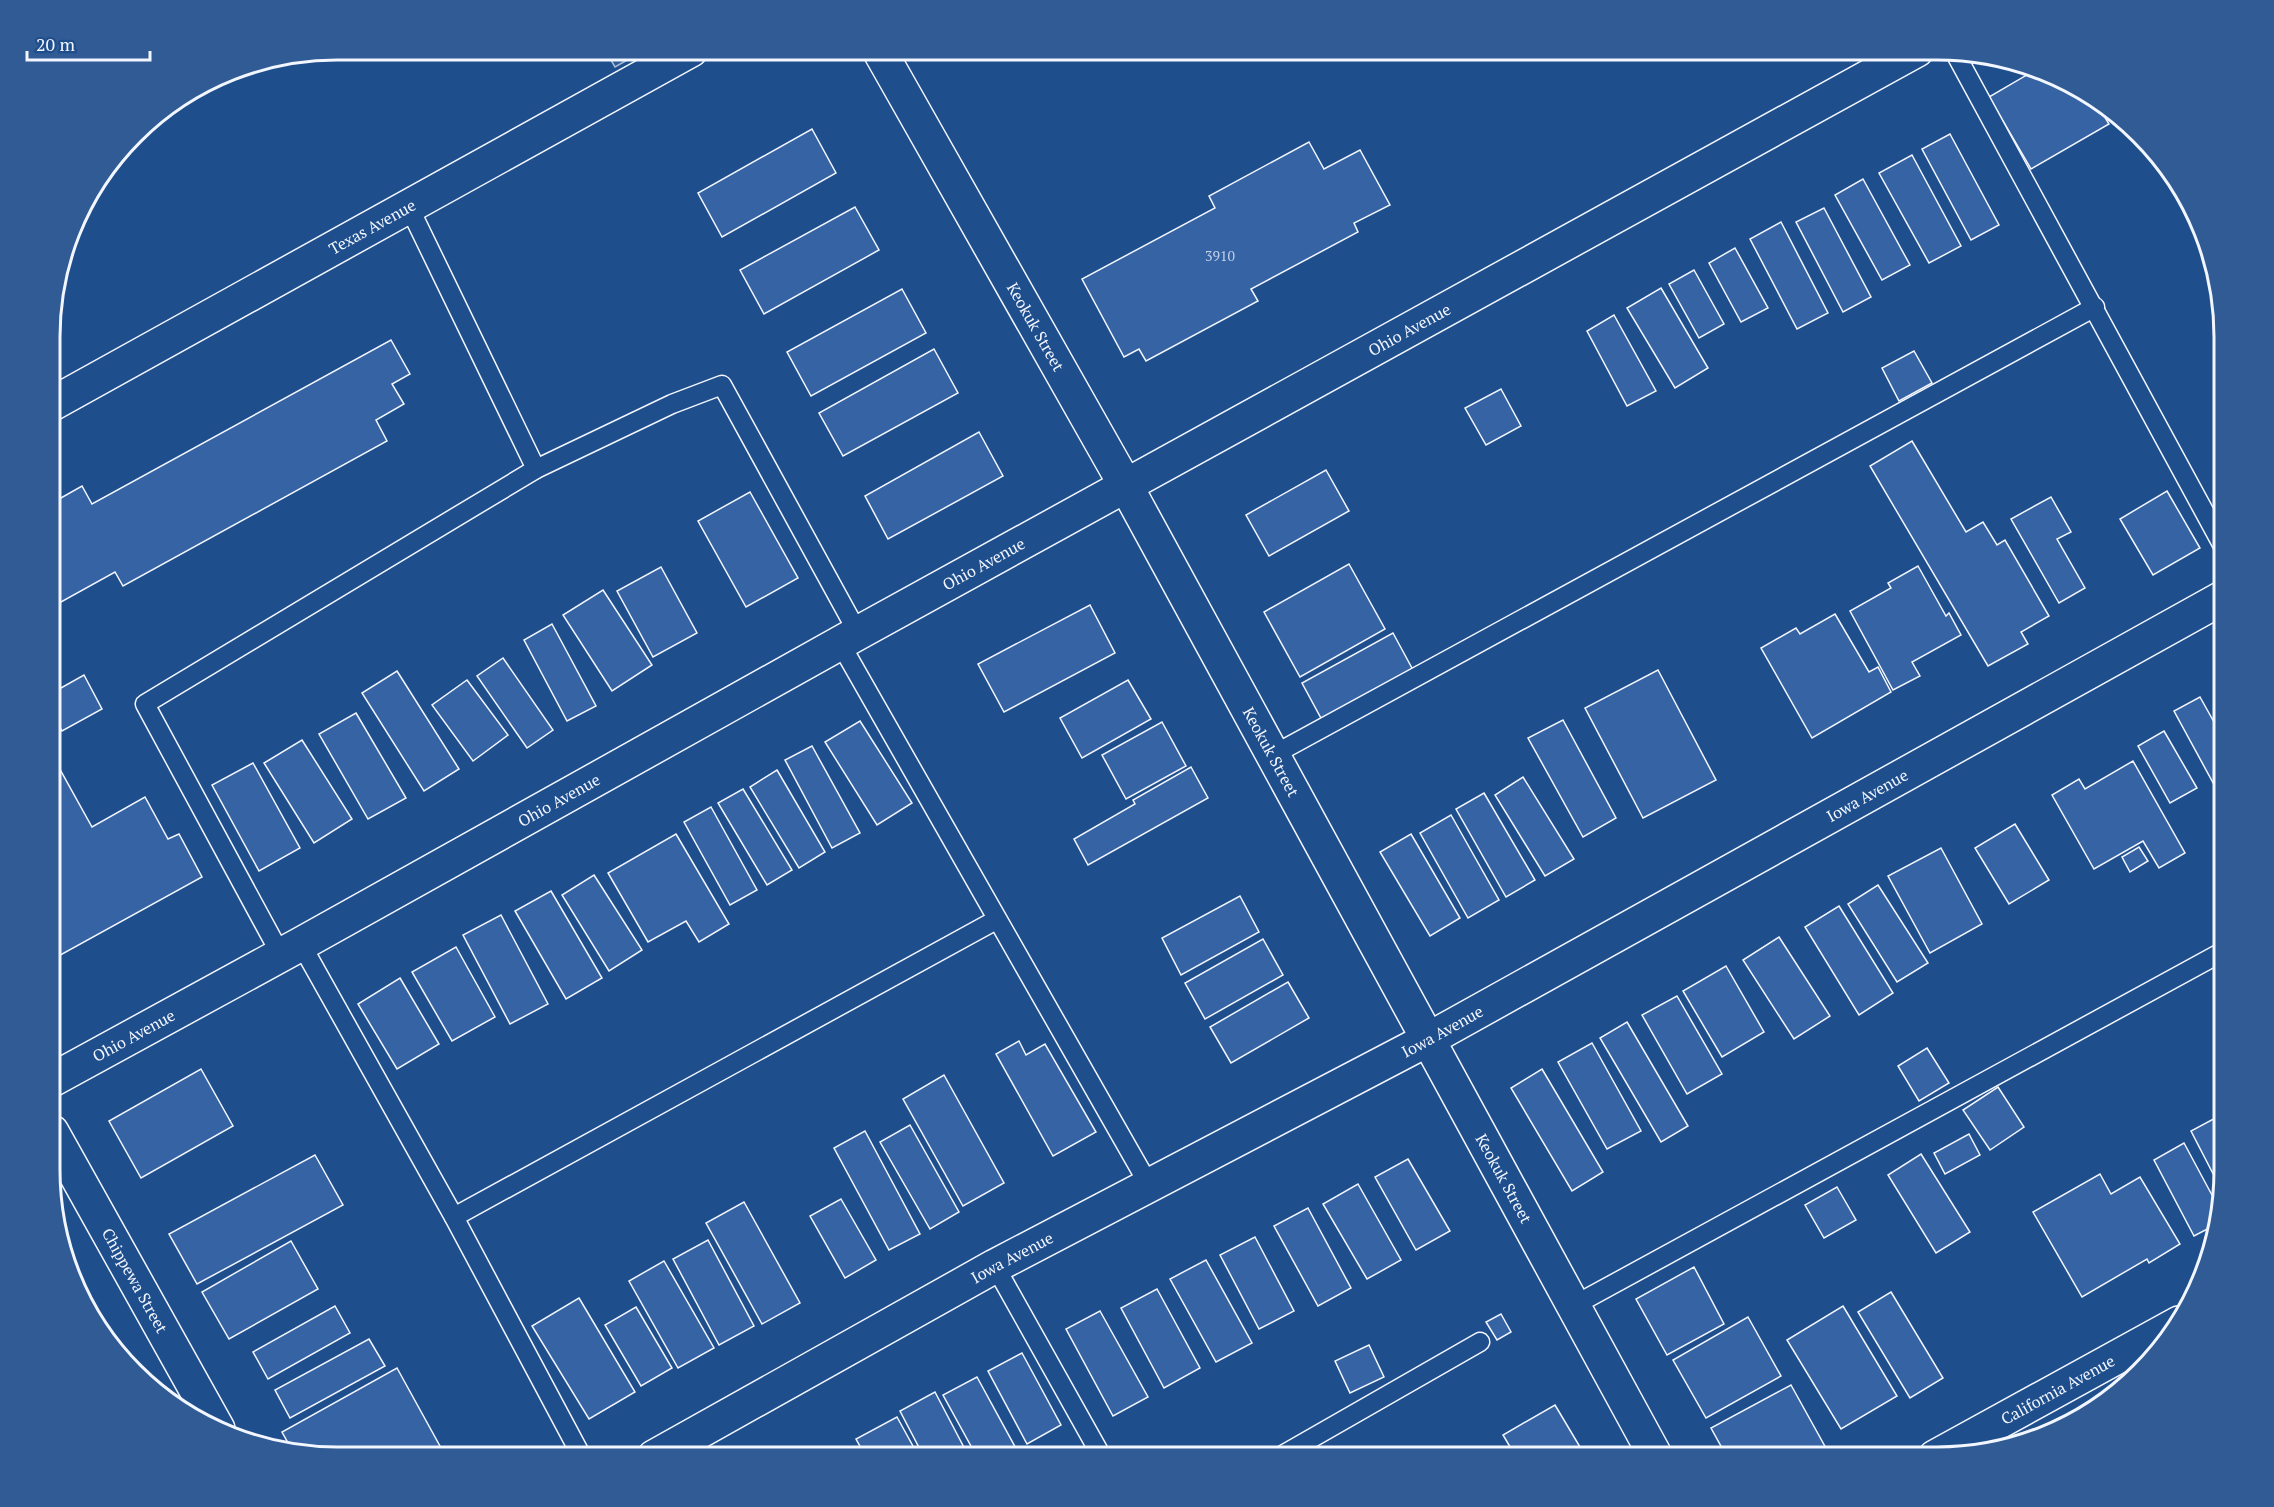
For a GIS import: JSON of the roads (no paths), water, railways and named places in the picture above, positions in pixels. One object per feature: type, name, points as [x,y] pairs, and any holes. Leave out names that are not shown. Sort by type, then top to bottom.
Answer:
[{"type":"street","name":"Texas Avenue","points":[[60,400],[673,60]]},
{"type":"street","name":"Keokuk Street","points":[[885,60],[1126,486],[1651,1447]]},
{"type":"street","name":"Ohio Avenue","points":[[60,1076],[1899,60]]},
{"type":"street","name":"Iowa Avenue","points":[[672,1447],[995,1266],[1427,1040],[2214,603]]},
{"type":"street","name":"Chippewa Street","points":[[60,1146],[211,1416]]},
{"type":"street","name":"California Avenue","points":[[1966,1445],[1997,1434],[2159,1335]]},
{"type":"lane","points":[[1960,61],[2214,529]]},
{"type":"lane","points":[[409,207],[536,469]]},
{"type":"lane","points":[[1273,755],[2095,307]]},
{"type":"lane","points":[[577,1447],[454,1217],[291,950],[145,704],[536,469],[672,404],[722,385],[849,638],[996,920],[1149,1185]]},
{"type":"lane","points":[[454,1217],[996,920]]},
{"type":"lane","points":[[1574,1306],[2214,956]]},
{"type":"lane","points":[[995,1266],[1096,1447]]},
{"type":"lane","points":[[1296,1447],[1480,1342]]}]
